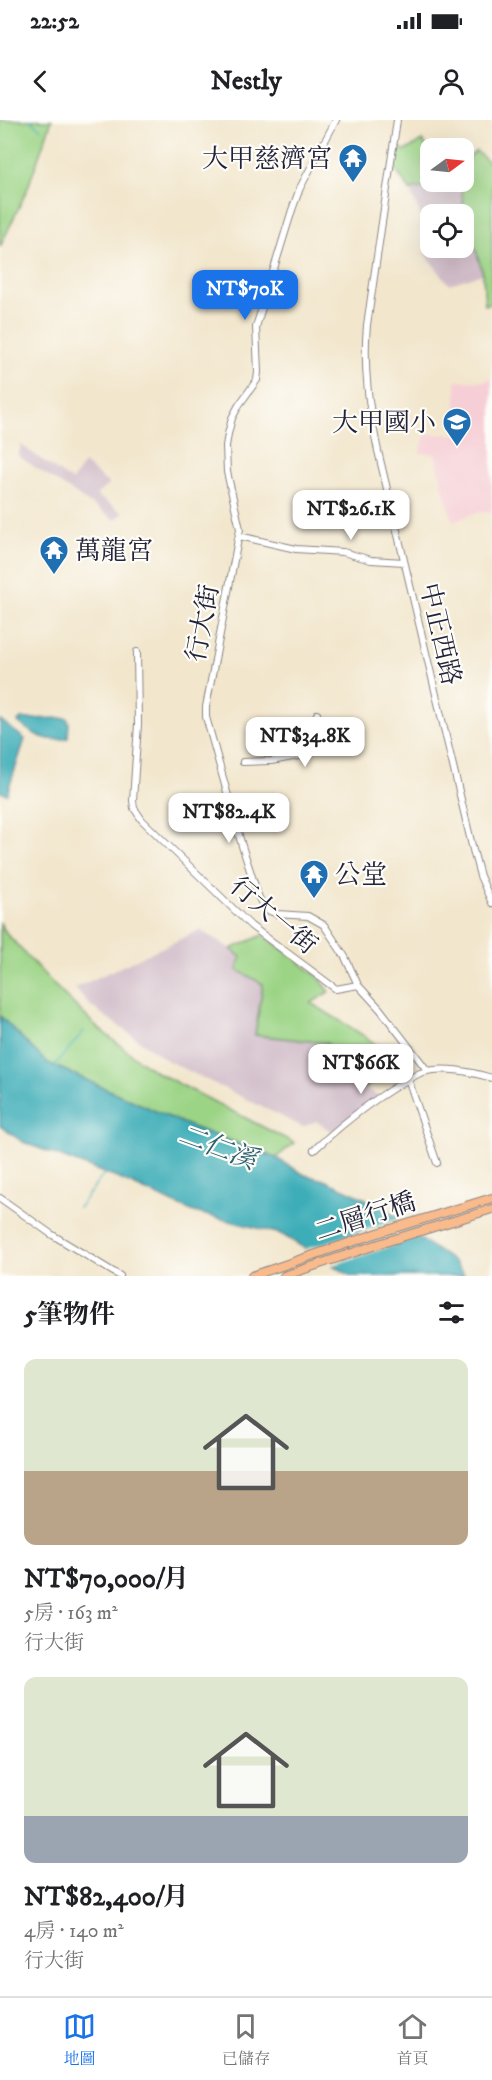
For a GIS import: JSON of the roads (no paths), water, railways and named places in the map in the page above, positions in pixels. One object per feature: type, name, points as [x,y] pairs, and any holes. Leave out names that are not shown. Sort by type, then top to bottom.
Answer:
[{"type":"main road","name":"二層行橋","points":[[252,1276],[378,1233],[492,1198]]},
{"type":"main road","name":"二層行橋","points":[[284,1276],[492,1209]]},
{"type":"street","name":"行大街","points":[[336,120],[300,188],[292,210],[256,327],[257,380],[238,405],[228,434],[226,459],[239,522],[239,536],[206,717],[242,846],[262,903],[266,909],[276,914],[301,915],[315,919],[324,925],[345,957],[358,985],[428,1070]]},
{"type":"street","name":"中正西路","points":[[397,120],[367,325],[366,392],[476,862],[492,903]]},
{"type":"street","points":[[239,536],[296,549],[343,552],[371,560],[404,562]]},
{"type":"street","name":"行大一街","points":[[137,652],[138,724],[133,801],[136,812],[156,835],[251,926],[336,989],[358,985]]},
{"type":"street","points":[[243,762],[271,761],[309,754],[310,732],[317,714]]},
{"type":"street","points":[[314,1150],[348,1120],[408,1079],[428,1070],[463,1071],[492,1078]]},
{"type":"street","points":[[408,1079],[437,1163]]},
{"type":"street","points":[[0,1197],[51,1234],[120,1276]]},
{"type":"water","points":[[67,718],[68,738],[60,739],[41,737],[18,722],[21,719]]},
{"type":"water","points":[[0,720],[25,739],[7,794],[0,792]]},
{"type":"water","name":"二仁溪","points":[[0,1016],[46,1062],[187,1125],[276,1158],[305,1175],[324,1180],[395,1215],[410,1232],[454,1262],[465,1276],[351,1276],[281,1234],[194,1212],[122,1180],[23,1142],[0,1126]]},
{"type":"waterway","points":[[30,120],[41,129]]},
{"type":"waterway","points":[[55,1065],[84,1031]]},
{"type":"waterway","points":[[78,1208],[105,1173]]},
{"type":"place","name":"大甲慈濟宮","points":[[353,184]]},
{"type":"place","name":"大甲國小","points":[[457,448]]},
{"type":"place","name":"萬龍宮","points":[[54,576]]},
{"type":"place","name":"公堂","points":[[314,900]]}]
